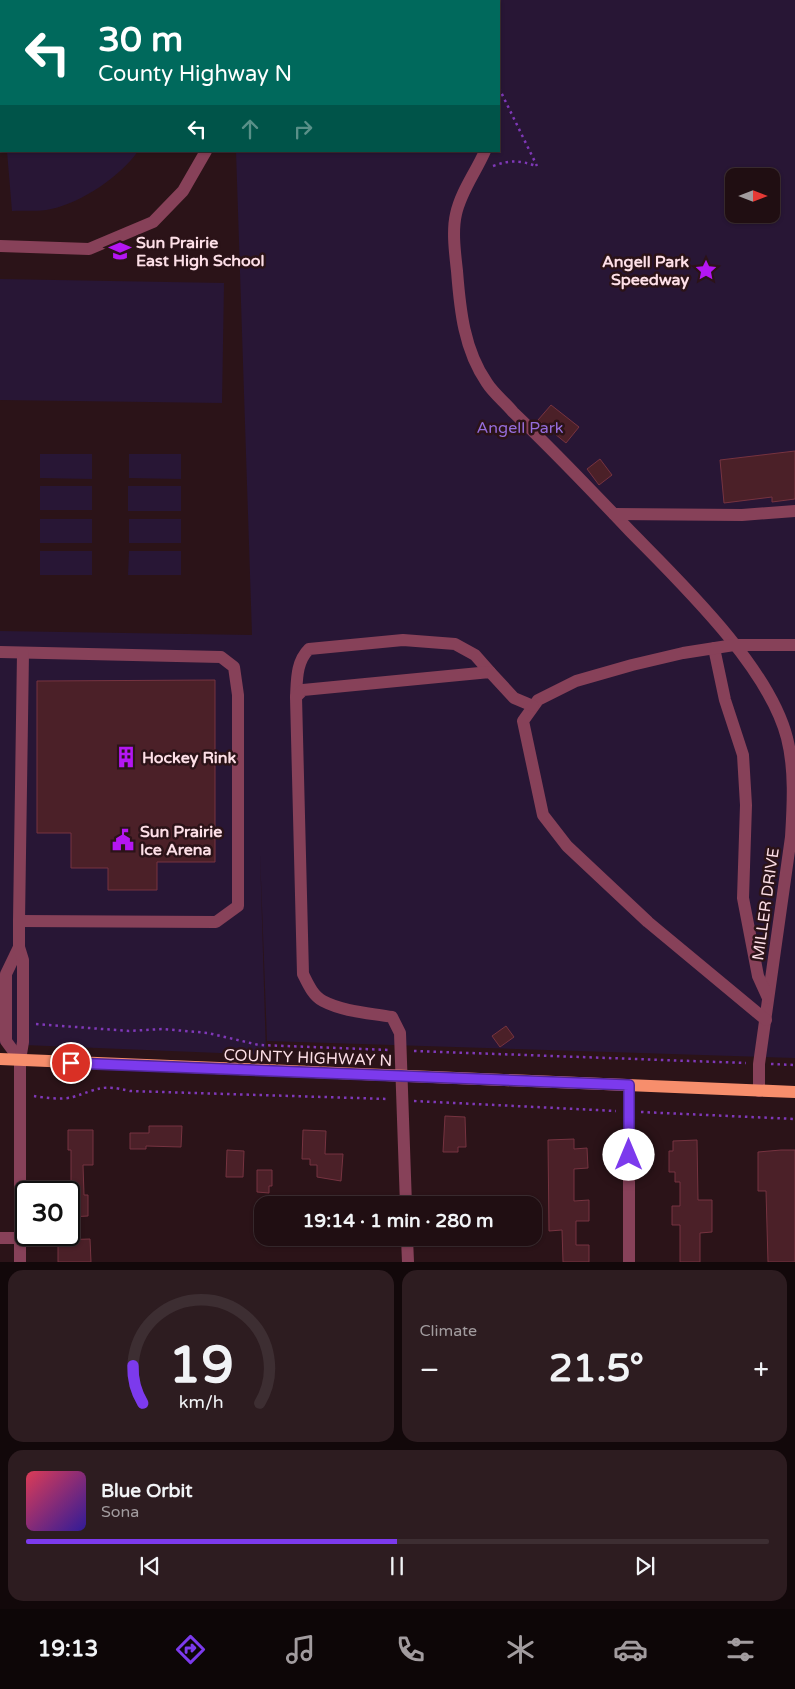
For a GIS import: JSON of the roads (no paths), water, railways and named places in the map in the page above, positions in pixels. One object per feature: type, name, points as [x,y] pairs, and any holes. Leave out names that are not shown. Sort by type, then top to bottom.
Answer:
[{"type":"main road","name":"COUNTY HIGHWAY N","points":[[0,1059],[795,1092]]},
{"type":"street","points":[[0,246],[89,249],[153,222],[183,191],[205,152]]},
{"type":"street","name":"MILLER DRIVE","points":[[484,152],[469,180],[456,214],[456,268],[466,340],[488,384],[691,594],[747,661],[772,701],[787,738],[791,770],[793,833],[759,1064],[759,1090]]},
{"type":"street","points":[[614,514],[742,515],[795,511]]},
{"type":"street","points":[[406,1196],[400,1033],[392,1017],[350,1010],[322,1001],[311,990],[303,974],[296,697],[298,668],[302,655],[309,649],[403,640],[455,644],[475,655],[514,698],[533,706]]},
{"type":"street","points":[[766,1020],[648,922],[567,846],[543,815],[523,721],[538,700],[576,682],[632,665],[734,645],[795,645]]},
{"type":"street","points":[[714,648],[725,700],[743,755],[746,805],[743,898],[758,976],[768,998]]},
{"type":"street","points":[[0,652],[221,657],[234,667],[238,695],[238,906],[216,922],[19,921]]},
{"type":"street","points":[[20,1181],[20,1060],[6,1041],[6,974],[19,948],[23,653]]},
{"type":"street","points":[[296,697],[303,690],[490,672]]},
{"type":"street","points":[[629,1085],[629,1262]]},
{"type":"street","points":[[0,1238],[15,1238]]},
{"type":"street","points":[[20,1246],[20,1262]]},
{"type":"street","points":[[407,1246],[408,1262]]},
{"type":"place","name":"Sun Prairie East High School","points":[[120,251]]},
{"type":"place","name":"Angell Park Speedway","points":[[706,270]]},
{"type":"place","name":"Hockey Rink","points":[[126,757]]},
{"type":"place","name":"Sun Prairie Ice Arena","points":[[123,840]]},
{"type":"park label","name":"Angell Park","points":[[520,427]]}]
